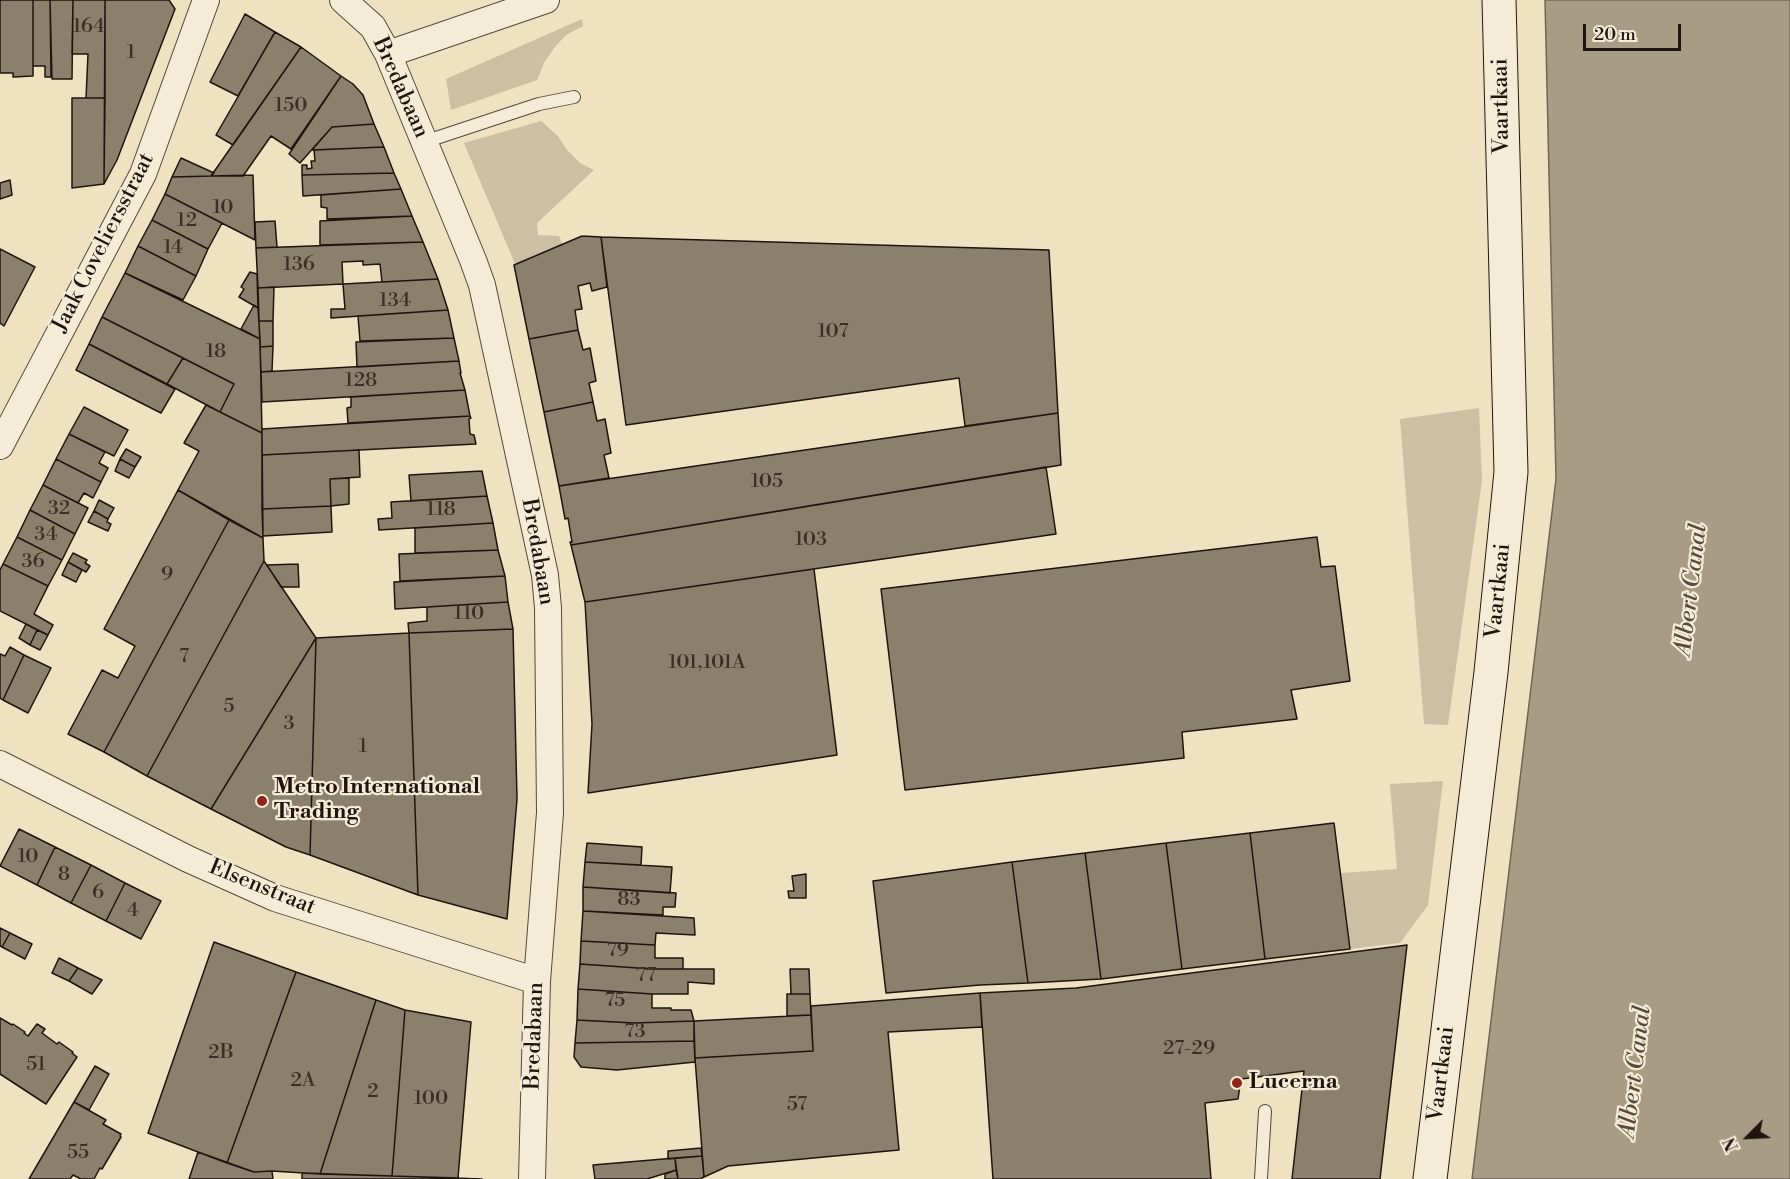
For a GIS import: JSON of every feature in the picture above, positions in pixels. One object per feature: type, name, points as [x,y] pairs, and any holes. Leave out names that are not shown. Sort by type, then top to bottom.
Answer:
[{"type":"street","name":"Jaak Coveliersstraat","points":[[0,446],[143,174],[206,0]]},
{"type":"street","name":"Bredabaan","points":[[343,0],[373,27],[388,54],[482,285],[545,575],[548,608],[550,813],[537,981],[532,1179]]},
{"type":"street","points":[[388,54],[546,0]]},
{"type":"street","name":"Vaartkaai","points":[[1430,1179],[1491,672],[1511,472],[1500,0]]},
{"type":"street","name":"Elsenstraat","points":[[0,764],[275,898],[537,981]]},
{"type":"lane","points":[[424,142],[539,104],[574,97]]},
{"type":"lane","points":[[1261,1179],[1265,1111]]},
{"type":"shaded area","points":[[582,19],[583,26],[566,35],[554,48],[537,80],[451,110],[446,79]]},
{"type":"shaded area","points":[[541,121],[558,136],[567,150],[580,163],[594,170],[537,223],[538,235],[559,236],[562,244],[515,264],[464,143]]},
{"type":"shaded area","points":[[1479,408],[1482,481],[1448,725],[1424,724],[1400,419]]},
{"type":"shaded area","points":[[1443,781],[1428,905],[1400,943],[1350,949],[1341,873],[1397,869],[1390,784]]},
{"type":"water","name":"Albert Canal","points":[[1545,0],[1790,0],[1790,1179],[1472,1179],[1556,479]]},
{"type":"building","points":[[0,0],[33,0],[33,76],[13,77],[13,73],[0,73]]},
{"type":"building","points":[[33,0],[50,0],[51,77],[45,77],[45,66],[33,66]]},
{"type":"building","points":[[50,0],[73,0],[72,79],[52,79]]},
{"type":"building","points":[[73,0],[105,0],[105,98],[86,98],[88,54],[72,54]]},
{"type":"building","points":[[105,0],[169,0],[175,9],[117,160],[104,184]]},
{"type":"building","points":[[245,14],[275,32],[238,96],[210,82]]},
{"type":"building","points":[[275,32],[301,47],[233,145],[216,135]]},
{"type":"building","points":[[301,47],[341,76],[291,149],[271,136],[243,176],[211,176]]},
{"type":"building","points":[[341,76],[363,95],[374,124],[332,127],[300,163],[289,154]]},
{"type":"building","points":[[72,98],[105,98],[104,184],[72,188]]},
{"type":"building","points":[[374,124],[384,147],[312,150],[332,127]]},
{"type":"building","points":[[384,147],[394,173],[302,175],[302,165],[307,165],[307,169],[312,168],[311,161],[315,161],[314,150]]},
{"type":"building","points":[[181,158],[214,173],[211,176],[172,177]]},
{"type":"building","points":[[394,173],[401,189],[303,196],[302,175]]},
{"type":"building","points":[[253,175],[255,240],[165,194],[172,177]]},
{"type":"building","points":[[10,180],[12,195],[0,199],[0,183]]},
{"type":"building","points":[[401,189],[412,216],[327,219],[327,208],[321,207],[321,195]]},
{"type":"building","points":[[165,194],[222,223],[208,249],[152,220]]},
{"type":"building","points":[[412,216],[423,242],[320,245],[320,221]]},
{"type":"building","points":[[152,220],[208,249],[196,276],[138,246]]},
{"type":"building","points":[[275,221],[277,247],[256,248],[255,222]]},
{"type":"building","points":[[582,236],[601,237],[607,287],[592,291],[590,283],[578,286],[582,309],[575,310],[578,330],[529,339],[514,265]]},
{"type":"building","points":[[601,237],[1049,250],[1058,413],[965,426],[959,378],[626,425]]},
{"type":"building","points":[[423,242],[438,279],[382,282],[380,264],[363,265],[363,261],[342,262],[343,284],[258,288],[256,248]]},
{"type":"building","points":[[138,246],[196,276],[183,300],[125,273]]},
{"type":"building","points":[[0,249],[35,267],[4,326],[0,323]]},
{"type":"building","points":[[250,272],[257,274],[258,308],[239,297],[244,289],[241,287]]},
{"type":"building","points":[[125,273],[260,339],[262,433],[220,412],[234,384],[102,317]]},
{"type":"building","points":[[438,279],[448,310],[331,318],[331,309],[345,309],[343,284]]},
{"type":"building","points":[[274,287],[273,321],[259,321],[258,288]]},
{"type":"building","points":[[254,305],[258,308],[260,339],[241,329]]},
{"type":"building","points":[[448,310],[454,338],[360,341],[358,316]]},
{"type":"building","points":[[102,317],[183,358],[167,384],[89,344]]},
{"type":"building","points":[[259,321],[273,321],[273,346],[260,347]]},
{"type":"building","points":[[578,330],[583,350],[590,348],[596,381],[589,383],[593,402],[544,412],[529,339]]},
{"type":"building","points":[[454,338],[459,361],[357,367],[356,342]]},
{"type":"building","points":[[89,344],[175,389],[161,413],[76,370]]},
{"type":"building","points":[[273,346],[272,371],[261,372],[260,347]]},
{"type":"building","points":[[183,358],[234,384],[220,412],[167,384]]},
{"type":"building","points":[[459,361],[465,390],[262,402],[261,372]]},
{"type":"building","points":[[465,390],[470,416],[348,423],[347,408],[351,407],[351,397]]},
{"type":"building","points":[[593,402],[597,421],[605,419],[611,453],[604,455],[609,478],[559,486],[544,412]]},
{"type":"building","points":[[206,405],[262,433],[263,538],[178,490],[199,451],[184,443]]},
{"type":"building","points":[[84,407],[128,430],[114,456],[69,434]]},
{"type":"building","points":[[1058,413],[1061,465],[571,545],[570,542],[572,542],[568,518],[565,519],[559,486]]},
{"type":"building","points":[[470,416],[470,434],[474,435],[476,444],[262,455],[262,429]]},
{"type":"building","points":[[69,434],[105,452],[99,463],[108,468],[101,482],[56,459]]},
{"type":"building","points":[[126,449],[141,457],[135,467],[120,459]]},
{"type":"building","points":[[359,450],[360,477],[330,479],[331,506],[262,509],[262,455]]},
{"type":"building","points":[[56,459],[101,482],[93,498],[84,493],[78,503],[43,485]]},
{"type":"building","points":[[120,459],[135,467],[129,478],[115,471]]},
{"type":"building","points":[[1046,467],[1056,534],[585,602],[571,545]]},
{"type":"building","points":[[482,471],[487,496],[411,501],[409,475]]},
{"type":"building","points":[[349,478],[349,504],[331,506],[330,479]]},
{"type":"building","points":[[43,485],[88,508],[75,534],[30,510]]},
{"type":"building","points":[[178,490],[229,520],[104,752],[68,734],[102,670],[118,678],[135,646],[104,629]]},
{"type":"building","points":[[487,496],[493,523],[379,530],[378,519],[392,518],[391,502]]},
{"type":"building","points":[[99,500],[114,508],[108,519],[94,511]]},
{"type":"building","points":[[331,506],[332,532],[263,536],[262,509]]},
{"type":"building","points":[[30,510],[75,534],[62,560],[17,537]]},
{"type":"building","points":[[94,511],[108,519],[107,522],[111,524],[108,531],[88,522]]},
{"type":"building","points":[[229,520],[263,538],[264,561],[147,776],[104,752]]},
{"type":"building","points":[[493,523],[498,550],[415,553],[415,528]]},
{"type":"building","points":[[17,537],[62,560],[48,586],[3,564]]},
{"type":"building","points":[[1317,537],[1321,567],[1335,566],[1350,681],[1291,690],[1297,719],[1182,732],[1184,758],[905,790],[881,589]]},
{"type":"building","points":[[498,550],[505,576],[400,581],[399,554]]},
{"type":"building","points":[[73,553],[87,560],[85,563],[90,566],[86,572],[68,562]]},
{"type":"building","points":[[264,561],[316,638],[211,809],[147,776]]},
{"type":"building","points":[[68,562],[82,570],[76,582],[62,575]]},
{"type":"building","points":[[3,564],[48,586],[34,614],[53,625],[48,635],[0,611],[0,570]]},
{"type":"building","points":[[298,564],[299,587],[281,587],[267,565]]},
{"type":"building","points":[[814,569],[837,755],[588,793],[592,724],[585,602]]},
{"type":"building","points":[[505,576],[508,602],[395,609],[394,582]]},
{"type":"building","points":[[508,602],[513,629],[409,633],[408,623],[427,621],[427,607]]},
{"type":"building","points":[[26,624],[37,630],[30,645],[19,638]]},
{"type":"building","points":[[513,629],[517,799],[507,919],[418,895],[409,633]]},
{"type":"building","points":[[37,630],[48,635],[40,650],[30,645]]},
{"type":"building","points":[[409,633],[418,895],[310,855],[316,638]]},
{"type":"building","points":[[316,638],[310,855],[286,847],[211,809]]},
{"type":"building","points":[[10,647],[24,655],[3,700],[0,698],[0,654],[5,656]]},
{"type":"building","points":[[24,655],[51,668],[28,713],[3,700]]},
{"type":"building","points":[[1334,823],[1350,949],[1265,959],[1250,833]]},
{"type":"building","points":[[19,829],[55,847],[37,885],[0,866]]},
{"type":"building","points":[[1250,833],[1265,959],[1182,969],[1166,843]]},
{"type":"building","points":[[587,843],[642,847],[641,865],[585,862]]},
{"type":"building","points":[[1166,843],[1182,969],[1101,979],[1085,853]]},
{"type":"building","points":[[55,847],[91,865],[71,903],[37,885]]},
{"type":"building","points":[[1085,853],[1101,979],[1028,983],[1012,862]]},
{"type":"building","points":[[585,862],[672,867],[670,893],[583,887]]},
{"type":"building","points":[[1012,862],[1028,983],[886,993],[873,881]]},
{"type":"building","points":[[91,865],[125,883],[106,921],[71,903]]},
{"type":"building","points":[[806,874],[806,898],[789,898],[788,891],[794,891],[792,876]]},
{"type":"building","points":[[125,883],[161,901],[141,939],[106,921]]},
{"type":"building","points":[[583,887],[676,893],[675,907],[663,907],[663,915],[583,911]]},
{"type":"building","points":[[583,911],[694,918],[695,935],[656,933],[655,945],[581,941]]},
{"type":"building","points":[[0,928],[10,933],[2,947],[0,946]]},
{"type":"building","points":[[10,933],[32,944],[25,959],[2,947]]},
{"type":"building","points":[[581,941],[655,945],[655,958],[683,958],[683,969],[580,964]]},
{"type":"building","points":[[214,942],[296,972],[227,1163],[148,1133]]},
{"type":"building","name":"Lucerna","points":[[1407,945],[1380,1179],[1292,1179],[1304,1071],[1241,1079],[1238,1099],[1205,1103],[1211,1179],[993,1179],[980,993],[1076,988]]},
{"type":"building","points":[[59,958],[78,968],[69,981],[52,973]]},
{"type":"building","points":[[580,964],[652,969],[714,969],[714,984],[688,982],[688,994],[578,989]]},
{"type":"building","points":[[78,968],[102,980],[92,994],[69,981]]},
{"type":"building","points":[[790,969],[809,969],[810,994],[791,994]]},
{"type":"building","points":[[296,972],[376,1000],[320,1174],[254,1172],[227,1163]]},
{"type":"building","points":[[578,989],[652,994],[652,1008],[691,1010],[694,1021],[634,1023],[577,1020]]},
{"type":"building","points":[[980,993],[982,1027],[888,1032],[899,1150],[728,1166],[704,1177],[695,1058],[813,1051],[811,1006]]},
{"type":"building","points":[[787,994],[810,994],[811,1015],[787,1016]]},
{"type":"building","points":[[376,1000],[405,1010],[392,1176],[320,1174]]},
{"type":"building","points":[[405,1010],[471,1022],[458,1178],[392,1176]]},
{"type":"building","points":[[811,1015],[813,1051],[695,1058],[694,1021]]},
{"type":"building","points":[[0,1018],[13,1024],[28,1036],[37,1024],[45,1029],[42,1033],[57,1044],[59,1042],[77,1057],[46,1104],[0,1074]]},
{"type":"building","points":[[577,1020],[634,1023],[694,1021],[694,1041],[575,1043]]},
{"type":"building","points":[[694,1041],[695,1062],[617,1070],[581,1067],[574,1057],[575,1043]]},
{"type":"building","points":[[95,1066],[109,1074],[89,1110],[74,1102]]},
{"type":"building","points":[[74,1102],[106,1120],[103,1124],[121,1134],[121,1137],[94,1179],[81,1179],[73,1175],[70,1179],[29,1179]]},
{"type":"building","points":[[701,1148],[702,1156],[668,1159],[668,1151]]},
{"type":"building","points":[[198,1152],[254,1172],[272,1171],[273,1179],[189,1179]]},
{"type":"building","points":[[702,1156],[704,1177],[678,1179],[675,1158]]},
{"type":"building","points":[[675,1158],[676,1170],[647,1179],[595,1179],[593,1165]]},
{"type":"building","points":[[676,1170],[678,1179],[665,1179],[665,1174]]},
{"type":"building","points":[[302,1173],[482,1179],[302,1179]]},
{"type":"place","name":"Metro International Trading","points":[[262,801]]},
{"type":"place","name":"Lucerna","points":[[1237,1083]]}]
